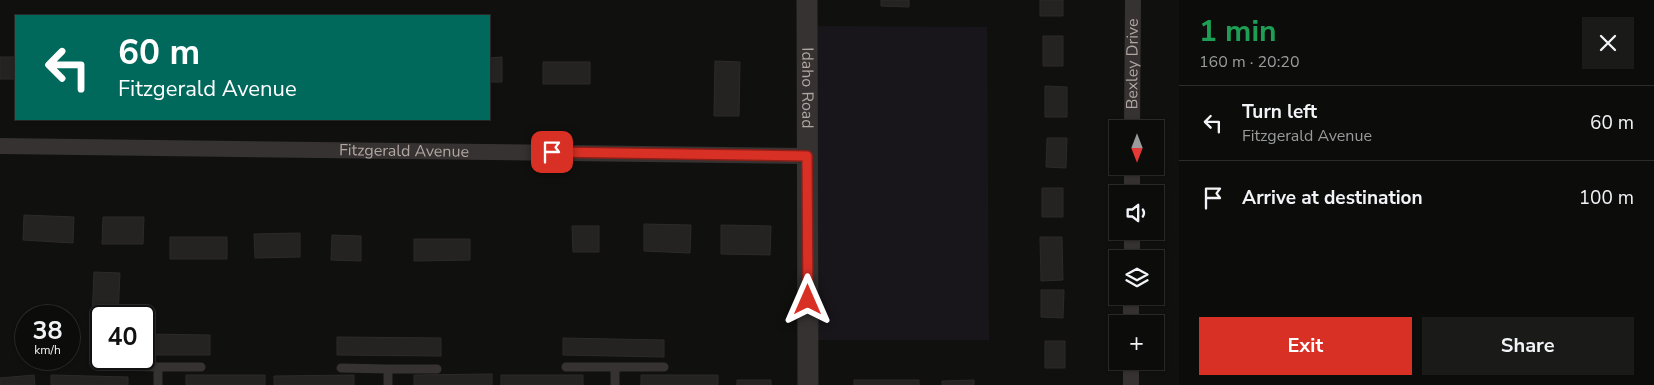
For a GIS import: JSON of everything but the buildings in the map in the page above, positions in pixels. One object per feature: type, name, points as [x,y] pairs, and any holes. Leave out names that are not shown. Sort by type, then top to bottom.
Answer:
[{"type":"street","name":"Idaho Road","points":[[806,0],[808,385]]},
{"type":"street","name":"Bexley Drive","points":[[1132,120],[1133,0]]},
{"type":"street","name":"Fitzgerald Avenue","points":[[0,146],[807,156]]},
{"type":"street","points":[[1131,370],[1131,385]]},
{"type":"lane","points":[[155,367],[201,367]]},
{"type":"lane","points":[[158,367],[158,385]]},
{"type":"lane","points":[[566,367],[664,367]]},
{"type":"lane","points":[[615,367],[615,385]]},
{"type":"lane","points":[[341,368],[437,369]]},
{"type":"lane","points":[[388,369],[388,385]]},
{"type":"shaded area","points":[[807,26],[987,27],[989,340],[808,340]]},
{"type":"route","points":[[552,152],[807,156],[808,300]]}]
